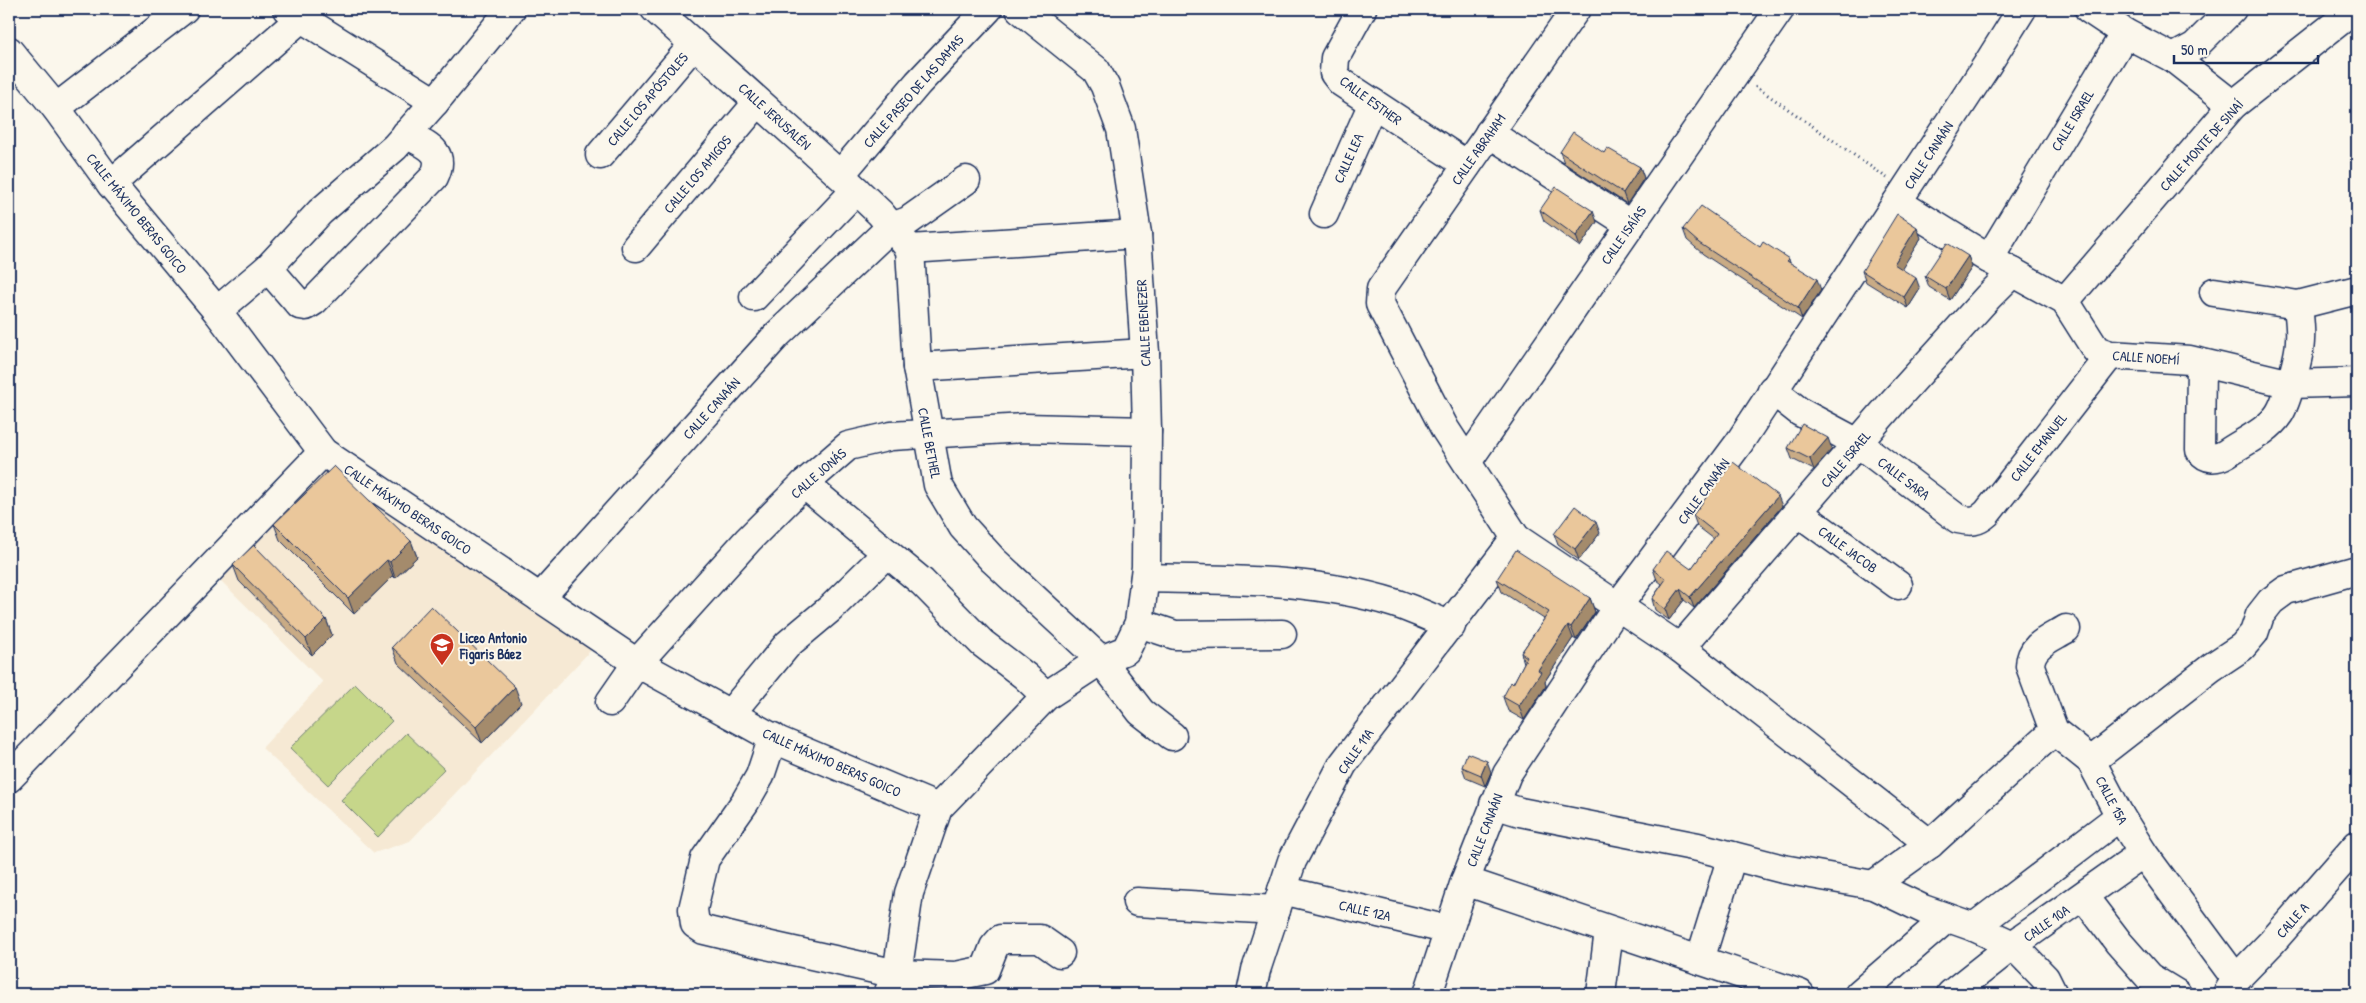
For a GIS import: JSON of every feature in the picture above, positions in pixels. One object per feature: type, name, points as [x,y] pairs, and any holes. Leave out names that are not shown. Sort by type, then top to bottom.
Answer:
[{"type":"street","points":[[56,108],[184,9]]},
{"type":"street","points":[[217,311],[268,268],[320,212],[406,134],[435,102],[510,9]]},
{"type":"street","name":"CALLE JERUSALÉN","points":[[655,9],[848,183],[891,227]]},
{"type":"street","name":"CALLE PASEO DE LAS DAMAS","points":[[754,297],[848,183],[918,83],[988,9]]},
{"type":"street","name":"CALLE EBENEZER","points":[[938,808],[1046,696],[1102,660],[1126,650],[1139,623],[1145,578],[1146,353],[1137,234],[1121,129],[1105,86],[1096,70],[1020,9]]},
{"type":"street","name":"CALLE ESTHER","points":[[1362,9],[1335,58],[1334,73],[1341,82],[1467,165]]},
{"type":"street","name":"CALLE ABRAHAM","points":[[1467,462],[1445,429],[1385,316],[1380,304],[1381,289],[1576,9]]},
{"type":"street","name":"CALLE ISAÍAS","points":[[1467,462],[1780,9]]},
{"type":"street","name":"CALLE CANAÁN","points":[[1428,994],[1464,881],[1507,774],[1618,607],[1739,443],[2022,9]]},
{"type":"street","points":[[2089,9],[2125,33],[2173,58],[2233,105]]},
{"type":"street","points":[[2173,58],[2194,46],[2232,9]]},
{"type":"street","name":"CALLE MONTE DE SINAÍ","points":[[2065,301],[2233,105],[2354,9]]},
{"type":"street","points":[[112,184],[294,13],[435,102]]},
{"type":"street","name":"CALLE ISRAEL","points":[[1989,258],[2125,33]]},
{"type":"street","name":"CALLE LOS APÓSTOLES","points":[[600,155],[694,44]]},
{"type":"street","name":"CALLE MÁXIMO BERAS GOICO","points":[[9,52],[56,108],[112,184],[217,311],[323,452],[637,663],[773,737],[938,808]]},
{"type":"street","name":"CALLE LOS AMIGOS","points":[[636,247],[758,102]]},
{"type":"street","name":"CALLE LEA","points":[[1324,214],[1373,103]]},
{"type":"street","points":[[1489,133],[1630,225]]},
{"type":"street","points":[[268,268],[300,305],[306,306],[314,301],[434,177],[439,166],[439,159],[432,149],[406,134]]},
{"type":"street","name":"CALLE CANAÁN","points":[[540,598],[778,334],[891,227],[908,221],[966,180]]},
{"type":"street","name":"CALLE NOEMÍ","points":[[1901,196],[1989,258],[2065,301],[2096,350],[2110,355],[2190,360],[2291,384],[2357,382]]},
{"type":"street","points":[[891,227],[910,248],[1137,234]]},
{"type":"street","name":"CALLE BETHEL","points":[[910,248],[917,367],[927,434],[938,485],[963,527],[993,560],[1102,660],[1142,712],[1172,736]]},
{"type":"street","name":"CALLE ISRAEL","points":[[1680,648],[1858,443],[1988,297],[2014,272]]},
{"type":"street","points":[[2214,292],[2298,305],[2357,290]]},
{"type":"street","points":[[2201,362],[2200,450],[2209,457],[2219,457],[2261,431],[2279,414],[2291,384],[2300,341],[2298,305]]},
{"type":"street","points":[[917,367],[1146,353]]},
{"type":"street","name":"CALLE EMANUEL","points":[[1958,520],[1971,522],[1980,519],[1987,513],[2110,355]]},
{"type":"street","name":"CALLE SARA","points":[[1772,390],[1800,412],[1858,443],[1958,520]]},
{"type":"street","name":"CALLE JONÁS","points":[[610,702],[637,663],[748,540],[804,484],[848,446],[891,436],[1025,428],[1147,431]]},
{"type":"street","points":[[13,764],[323,452]]},
{"type":"street","points":[[1467,462],[1516,538],[1680,648],[1930,844]]},
{"type":"street","points":[[804,484],[922,582],[982,643],[1046,696]]},
{"type":"street","name":"CALLE JACOB","points":[[1799,513],[1898,585]]},
{"type":"street","name":"CALLE 11A","points":[[1251,994],[1256,970],[1292,861],[1344,764],[1451,626],[1516,538]]},
{"type":"street","points":[[730,714],[788,644],[831,608],[887,553]]},
{"type":"street","points":[[2091,761],[2212,667],[2242,647],[2254,633],[2260,615],[2271,601],[2286,590],[2357,570]]},
{"type":"street","points":[[1145,578],[1244,580],[1321,586],[1395,603],[1451,626]]},
{"type":"street","points":[[1139,623],[1175,635],[1282,634]]},
{"type":"street","points":[[1873,885],[1930,844],[2054,731],[2030,666],[2030,656],[2036,648],[2066,629]]},
{"type":"street","name":"CALLE 15A","points":[[2054,731],[2091,761],[2120,816],[2143,853],[2232,987]]},
{"type":"street","points":[[773,737],[760,776],[746,802],[705,859],[693,909],[695,924],[704,930],[892,984],[956,976],[985,970],[989,965],[994,947],[1001,939],[1040,939],[1060,953]]},
{"type":"street","points":[[1494,804],[1783,869],[1873,885],[2013,945],[2045,978],[2054,994]]},
{"type":"street","points":[[892,984],[909,892],[938,808]]},
{"type":"street","points":[[1974,927],[2120,816]]},
{"type":"street","name":"CALLE A","points":[[2232,987],[2357,845]]},
{"type":"street","name":"CALLE 10A","points":[[1950,994],[2013,945],[2084,897],[2143,853]]},
{"type":"street","points":[[1700,960],[1732,856]]},
{"type":"street","points":[[1464,881],[1800,994]]},
{"type":"street","points":[[2084,897],[2119,944],[2149,977],[2177,994]]},
{"type":"street","name":"CALLE 12A","points":[[1137,902],[1279,900],[1449,930]]},
{"type":"street","points":[[1859,994],[1947,918]]},
{"type":"street","points":[[1601,994],[1609,931]]},
{"type":"path","points":[[1736,73],[1901,196]]},
{"type":"shaded area","name":"Liceo Antonio Figaris Báez","points":[[328,465],[592,649],[410,841],[374,853],[262,748],[323,682],[218,578]]},
{"type":"green space","points":[[355,684],[392,721],[328,785],[290,748]]},
{"type":"green space","points":[[406,733],[444,769],[378,837],[341,800]]},
{"type":"building","points":[[1573,132],[1604,153],[1607,148],[1640,167],[1623,193],[1560,152]]},
{"type":"building","points":[[1556,187],[1593,211],[1576,236],[1540,210]]},
{"type":"building","points":[[1701,206],[1760,247],[1763,242],[1789,259],[1787,261],[1817,279],[1798,308],[1699,243],[1683,229]]},
{"type":"building","points":[[1897,214],[1917,227],[1894,264],[1916,278],[1904,297],[1862,271]]},
{"type":"building","points":[[1947,243],[1968,256],[1946,289],[1925,276]]},
{"type":"building","points":[[1802,424],[1828,438],[1810,459],[1788,448]]},
{"type":"building","points":[[1733,462],[1778,496],[1690,597],[1680,589],[1665,609],[1652,599],[1666,579],[1653,569],[1666,551],[1691,569],[1717,534],[1693,515]]},
{"type":"building","points":[[334,466],[411,541],[390,562],[387,560],[348,598],[274,524]]},
{"type":"building","points":[[1575,506],[1596,522],[1575,549],[1554,534]]},
{"type":"building","points":[[254,545],[326,619],[306,639],[233,565]]},
{"type":"building","points":[[1516,550],[1590,598],[1571,627],[1568,625],[1538,670],[1541,672],[1519,706],[1503,697],[1511,682],[1513,684],[1527,657],[1521,653],[1549,612],[1497,579]]},
{"type":"building","points":[[431,606],[515,687],[476,727],[392,647]]},
{"type":"building","points":[[1467,753],[1487,761],[1481,775],[1462,767]]},
{"type":"place","name":"Liceo Antonio Figaris Báez","points":[[442,666]]}]
